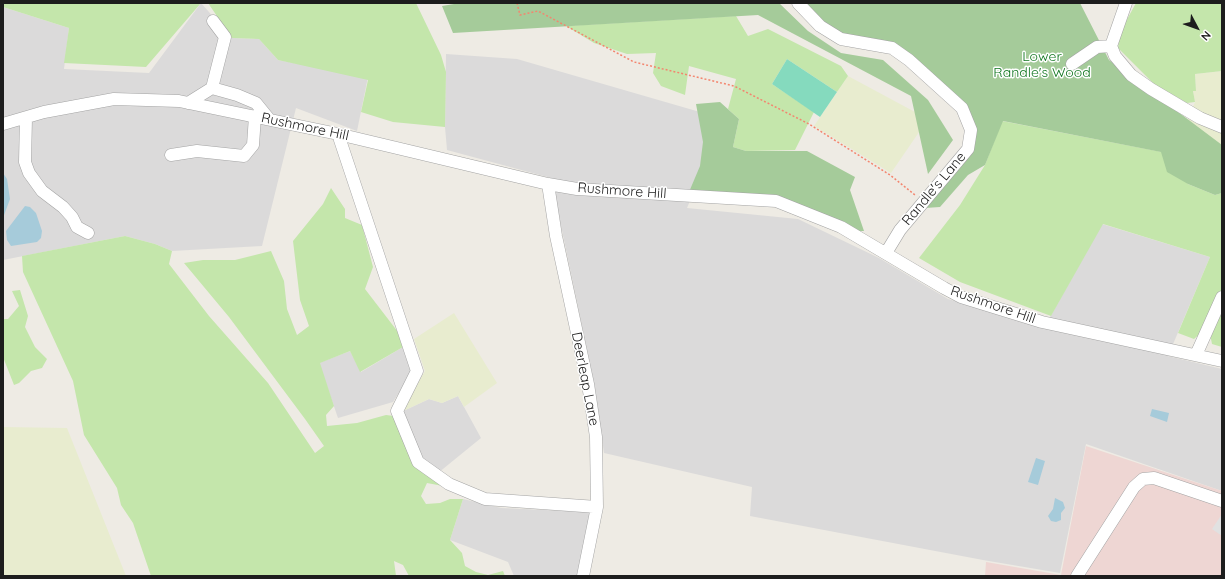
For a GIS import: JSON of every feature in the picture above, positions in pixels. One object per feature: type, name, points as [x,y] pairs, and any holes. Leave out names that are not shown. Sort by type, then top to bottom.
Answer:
[{"type":"street","name":"Randle's Lane","points":[[798,3],[820,26],[841,39],[892,48],[909,60],[962,108],[971,130],[968,149],[900,230],[886,253]]},
{"type":"street","points":[[1126,3],[1111,46],[1115,56],[1131,75],[1150,90],[1200,118],[1222,127]]},
{"type":"street","points":[[188,103],[212,88],[226,37],[213,21]]},
{"type":"street","points":[[1072,64],[1097,47],[1111,46]]},
{"type":"street","points":[[212,88],[237,95],[256,103],[269,119]]},
{"type":"street","name":"Rushmore Hill","points":[[3,124],[44,112],[114,99],[188,103],[338,134],[548,184],[577,189],[776,200],[840,227],[961,297],[1042,322],[1222,361]]},
{"type":"street","points":[[171,155],[197,151],[244,156],[253,145],[255,116]]},
{"type":"street","points":[[26,118],[24,142],[25,162],[29,173],[42,191],[63,207],[72,216],[77,227],[88,234]]},
{"type":"street","points":[[338,134],[417,371],[397,412],[418,462],[449,484],[484,499],[597,507]]},
{"type":"street","name":"Deerleap Lane","points":[[548,184],[556,236],[588,384],[596,437],[597,507],[584,576]]},
{"type":"street","points":[[1196,355],[1222,297]]},
{"type":"street","points":[[1077,576],[1134,487],[1143,478],[1154,478],[1222,501]]},
{"type":"path","points":[[517,3],[520,15],[538,11],[634,62],[734,86],[809,124],[890,175],[924,202]]},
{"type":"shaded area","points":[[201,3],[232,38],[259,39],[278,60],[368,77],[357,131],[296,108],[262,246],[172,251],[155,244],[125,236],[3,260],[3,7],[69,28],[64,69],[149,73]]},
{"type":"shaded area","points":[[446,54],[517,59],[724,119],[687,208],[798,219],[879,258],[948,299],[1045,326],[1102,224],[1210,257],[1168,356],[1222,369],[1222,491],[1086,444],[1060,573],[750,516],[752,487],[604,453],[595,388],[551,178],[447,150],[445,127]]},
{"type":"shaded area","points":[[403,347],[412,372],[393,402],[338,418],[319,363],[350,351],[361,372]]},
{"type":"shaded area","points":[[458,396],[481,438],[438,473],[422,458],[401,412],[429,399],[442,403]]},
{"type":"shaded area","points":[[1086,446],[1222,491],[1222,576],[985,576],[986,562],[1061,575]]},
{"type":"shaded area","points":[[463,499],[501,508],[591,512],[578,576],[514,576],[508,562],[450,540]]},
{"type":"shaded area","points":[[1222,514],[1222,536],[1212,529]]},
{"type":"green space","points":[[3,3],[201,3],[146,67],[64,63],[69,28],[3,7]]},
{"type":"green space","points":[[208,3],[416,3],[441,55],[446,72],[445,127],[393,122],[361,112],[368,80],[278,60],[259,39],[232,38]]},
{"type":"green space","points":[[460,3],[779,3],[808,31],[841,53],[883,60],[928,100],[953,140],[928,174],[911,96],[758,15],[453,33],[442,6]]},
{"type":"green space","name":"Lower Randle's Wood","points":[[804,3],[1080,3],[1109,60],[1222,145],[1222,193],[1215,195],[1188,184],[1167,172],[1161,152],[1003,121],[985,165],[968,175],[940,207],[925,208],[977,130],[913,56],[842,34],[820,19]]},
{"type":"green space","points":[[1136,3],[1222,3],[1222,71],[1195,74],[1196,91],[1193,91],[1195,102],[1187,103],[1154,84],[1118,48],[1120,32]]},
{"type":"green space","points":[[736,16],[748,36],[768,29],[841,66],[848,76],[837,92],[787,59],[772,84],[814,112],[795,150],[746,151],[733,147],[739,119],[728,109],[736,79],[689,66],[685,95],[661,86],[653,73],[656,53],[627,54],[594,43],[566,26]]},
{"type":"green space","points":[[787,59],[837,92],[820,117],[772,84]]},
{"type":"green space","points":[[1222,71],[1222,156],[1186,125],[1195,102],[1193,91],[1196,91],[1195,74]]},
{"type":"green space","points":[[848,76],[928,119],[891,173],[814,126]]},
{"type":"green space","points":[[720,102],[739,119],[733,147],[746,151],[807,151],[855,177],[850,190],[864,231],[856,231],[774,197],[689,192],[700,166],[703,142],[696,104]]},
{"type":"green space","points":[[1002,121],[1162,152],[1188,184],[1215,195],[1222,193],[1222,289],[1202,332],[1194,339],[1178,333],[1210,257],[1103,224],[1051,316],[960,282],[919,258],[960,205],[985,165]]},
{"type":"green space","points":[[331,188],[345,209],[345,218],[362,225],[373,267],[365,289],[398,332],[403,347],[360,372],[350,351],[320,363],[334,406],[326,415],[327,426],[357,423],[386,415],[394,416],[402,439],[443,486],[427,483],[421,496],[426,504],[440,503],[450,499],[463,499],[450,540],[462,553],[465,566],[476,572],[488,575],[503,571],[505,576],[409,576],[403,565],[394,561],[396,576],[151,576],[133,523],[121,505],[117,488],[84,435],[73,381],[23,272],[22,256],[125,236],[155,244],[172,251],[169,264],[209,316],[268,383],[315,453],[324,446],[229,317],[184,263],[203,260],[235,260],[271,251],[284,281],[287,309],[297,335],[309,326],[300,300],[293,241],[323,204]]},
{"type":"green space","points":[[20,290],[28,316],[25,327],[35,347],[47,359],[42,368],[31,371],[19,383],[14,385],[3,357],[3,319],[8,319],[19,306],[12,291]]},
{"type":"green space","points":[[1222,307],[1222,347],[1212,344],[1210,334]]},
{"type":"green space","points":[[454,313],[497,383],[464,407],[458,396],[442,403],[429,399],[401,412],[425,371],[414,339]]},
{"type":"green space","points":[[3,427],[67,428],[126,576],[3,576]]},
{"type":"water","points":[[3,173],[7,179],[10,199],[3,218]]},
{"type":"water","points":[[25,206],[30,207],[36,213],[42,231],[41,238],[37,242],[11,246],[7,240],[6,231]]},
{"type":"water","points":[[1152,409],[1169,413],[1167,422],[1150,416]]},
{"type":"water","points":[[1036,458],[1045,461],[1038,485],[1028,482]]},
{"type":"water","points":[[1055,498],[1063,502],[1065,508],[1061,513],[1061,520],[1056,522],[1051,521],[1048,516],[1053,509]]}]
